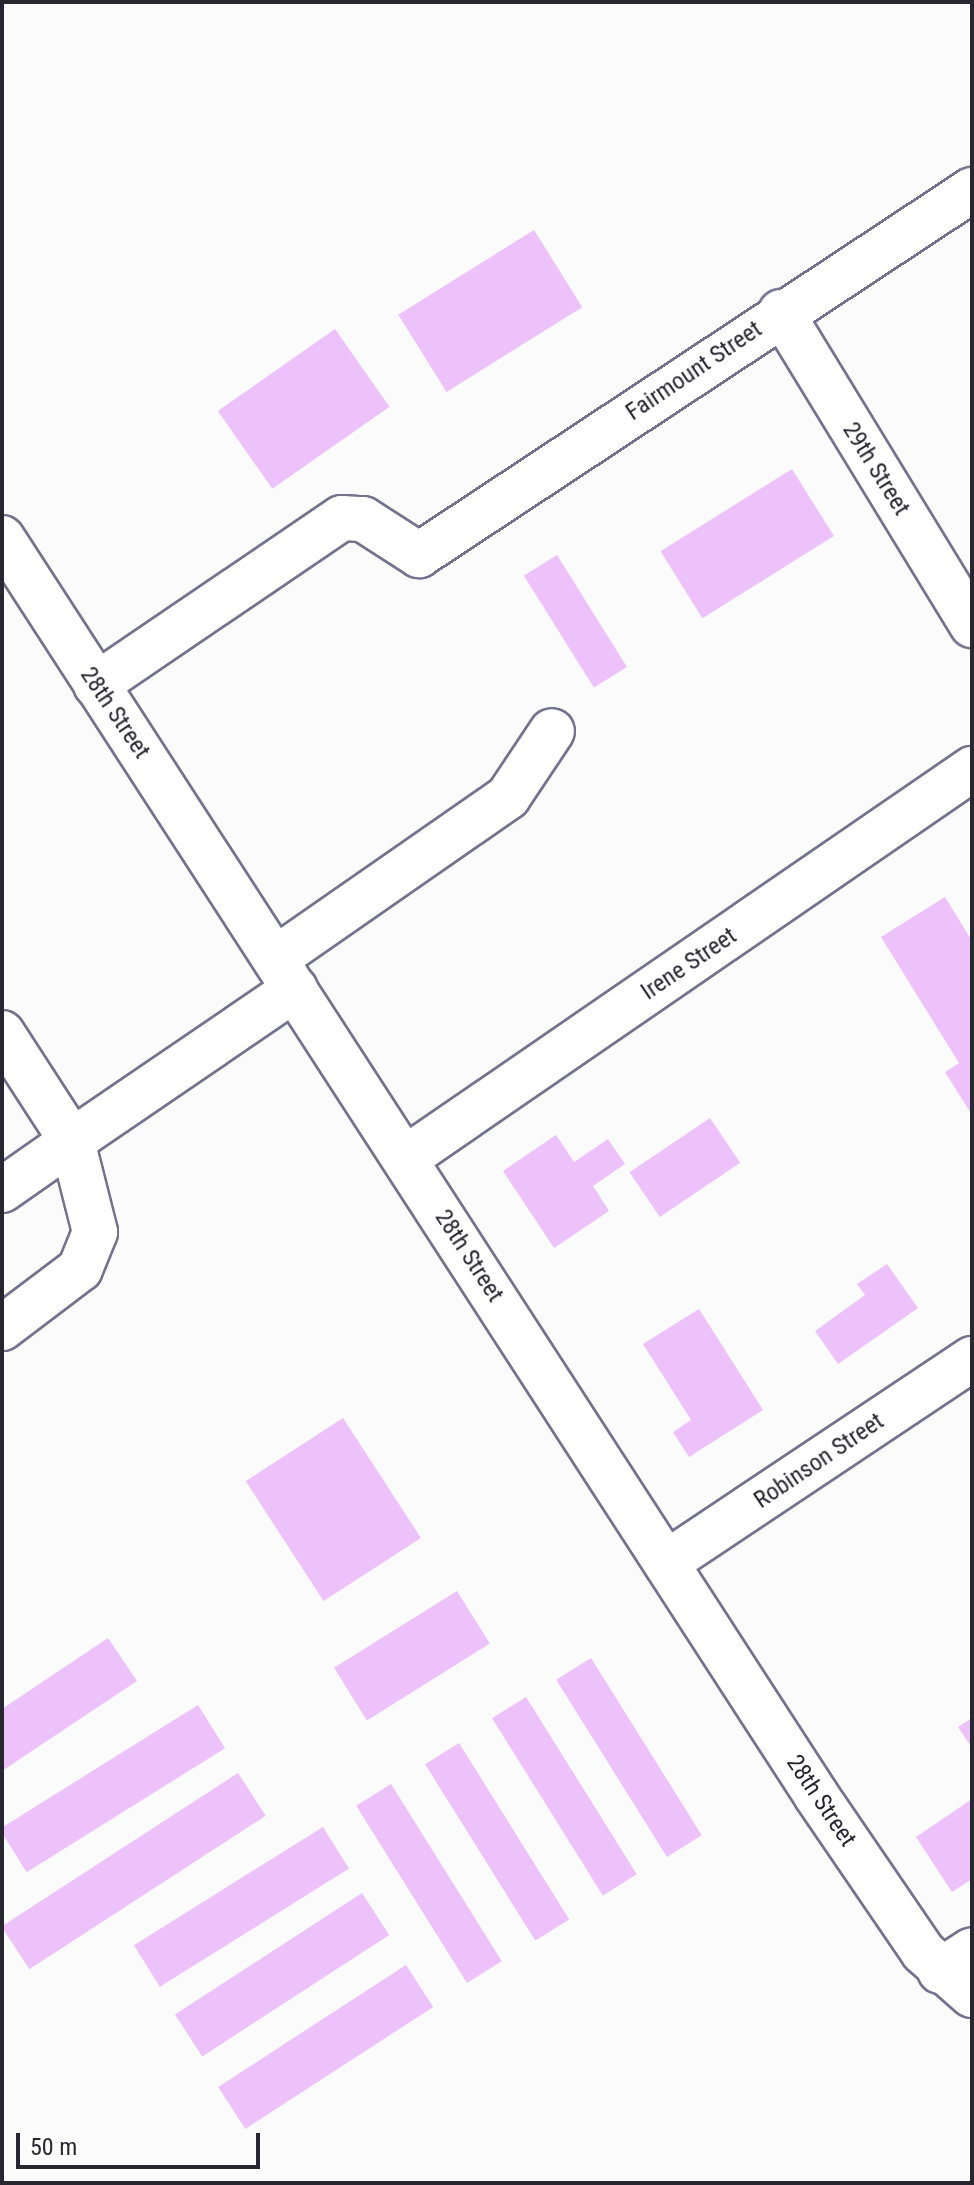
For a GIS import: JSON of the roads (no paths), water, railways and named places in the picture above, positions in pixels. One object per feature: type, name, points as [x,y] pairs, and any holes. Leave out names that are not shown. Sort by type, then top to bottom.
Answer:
[{"type":"street","name":"Fairmount Street","points":[[96,685],[342,518],[363,519],[419,555],[781,312],[972,190]]},
{"type":"street","name":"29th Street","points":[[781,312],[972,625]]},
{"type":"street","name":"28th Street","points":[[2,538],[816,1795],[964,1978]]},
{"type":"street","points":[[2,1190],[72,1141],[508,797],[552,731]]},
{"type":"street","name":"Irene Street","points":[[406,1158],[972,769]]},
{"type":"street","points":[[2,1033],[72,1141],[95,1232],[80,1269],[2,1328]]},
{"type":"street","name":"Robinson Street","points":[[666,1563],[972,1359]]},
{"type":"street","points":[[964,1978],[972,2019]]}]
